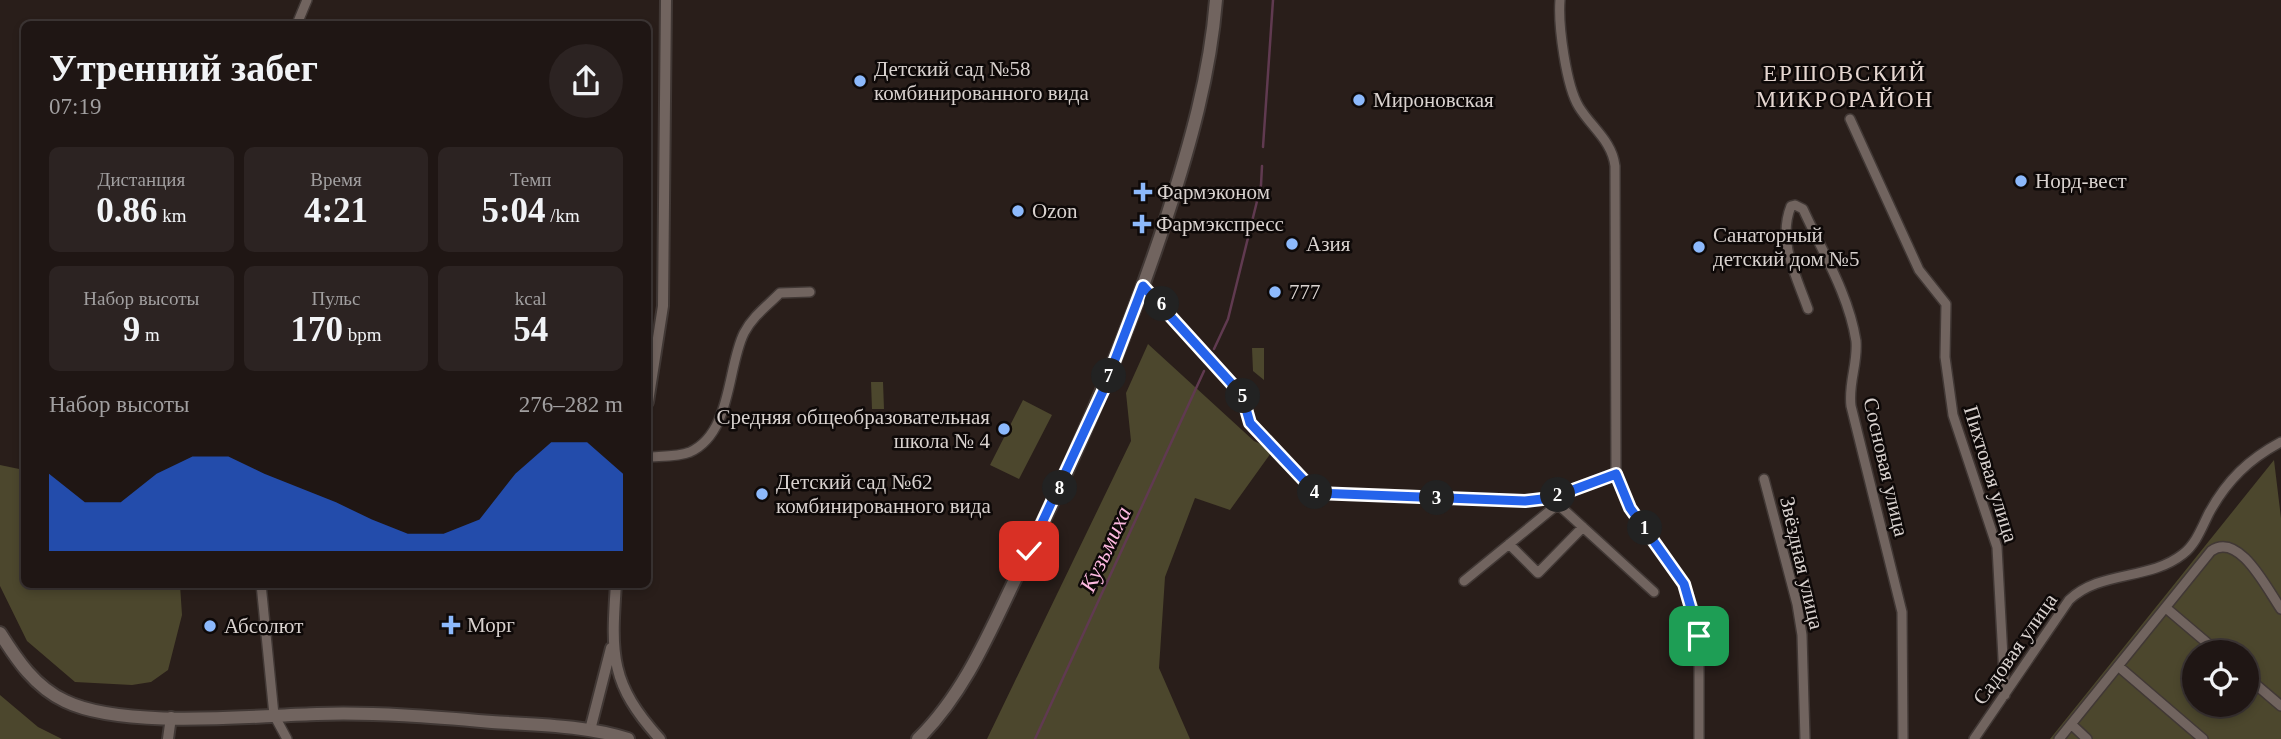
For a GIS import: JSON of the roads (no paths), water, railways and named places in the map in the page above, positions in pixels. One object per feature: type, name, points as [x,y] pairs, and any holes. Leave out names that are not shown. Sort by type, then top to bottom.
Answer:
[{"type":"main road","points":[[918,739],[962,685],[1068,472],[1103,391],[1143,286],[1194,130],[1208,68],[1216,0]]},
{"type":"main road","points":[[0,633],[33,678],[64,701],[108,714],[171,717],[369,714],[590,730],[628,739]]},
{"type":"street","points":[[299,21],[307,0]]},
{"type":"street","points":[[651,383],[663,306],[666,0]]},
{"type":"street","points":[[1560,0],[1559,24],[1577,104],[1609,144],[1615,166],[1616,474],[1630,508],[1684,584],[1694,611],[1699,636],[1699,739]]},
{"type":"street","name":"Пихтовая улица","points":[[1850,119],[1919,270],[1946,304],[1945,357],[1953,415],[1997,547],[2005,695]]},
{"type":"street","name":"Сосновая улица","points":[[1808,309],[1784,238],[1786,219],[1791,206],[1795,205],[1803,209],[1852,322],[1857,359],[1850,383],[1851,406],[1902,612],[1903,739]]},
{"type":"street","points":[[1143,286],[1242,395],[1250,423],[1316,493],[1555,501],[1654,592]]},
{"type":"street","points":[[651,457],[688,452],[705,439],[725,407],[742,338],[754,317],[780,293],[810,292]]},
{"type":"street","name":"Садовая улица","points":[[1974,739],[2079,591],[2091,584],[2162,567],[2185,553],[2239,471],[2255,455],[2281,442]]},
{"type":"street","points":[[1464,581],[1555,501],[1616,474]]},
{"type":"street","name":"Звёздная улица","points":[[1764,479],[1797,604],[1802,635],[1805,739]]},
{"type":"street","points":[[1509,544],[1538,573],[1583,527]]},
{"type":"street","points":[[2059,739],[2219,545],[2229,546],[2243,555],[2281,609]]},
{"type":"street","points":[[261,588],[274,715],[287,739]]},
{"type":"street","points":[[590,730],[612,645],[616,588]]},
{"type":"street","points":[[2166,608],[2204,640]]},
{"type":"street","points":[[612,645],[630,701],[660,739]]},
{"type":"street","points":[[2119,666],[2203,739]]},
{"type":"street","points":[[2259,687],[2281,706]]},
{"type":"street","points":[[168,739],[171,717]]},
{"type":"street","points":[[2071,724],[2087,739]]},
{"type":"waterway","name":"Кузьмиха","points":[[1263,147],[1273,0]]},
{"type":"waterway","name":"Кузьмиха","points":[[1214,349],[1228,319],[1261,185],[1262,166]]},
{"type":"waterway","name":"Кузьмиха","points":[[1035,739],[1204,371]]},
{"type":"place","name":"Детский сад №58 комбинированного вида","points":[[860,81]]},
{"type":"place","name":"Мироновская","points":[[1359,100]]},
{"type":"place","name":"Норд-вест","points":[[2021,181]]},
{"type":"place","name":"Фармэконом","points":[[1143,192]]},
{"type":"place","name":"Ozon","points":[[1018,211]]},
{"type":"place","name":"Фармэкспресс","points":[[1142,224]]},
{"type":"place","name":"Азия","points":[[1292,244]]},
{"type":"place","name":"Санаторный детский дом №5","points":[[1699,247]]},
{"type":"place","name":"777","points":[[1275,292]]},
{"type":"place","name":"Средняя общеобразовательная школа № 4","points":[[1004,429]]},
{"type":"place","name":"Детский сад №62 комбинированного вида","points":[[762,494]]},
{"type":"place","name":"Морг","points":[[451,625]]},
{"type":"place","name":"Абсолют","points":[[210,626]]},
{"type":"district","name":"ЕРШОВСКИЙ МИКРОРАЙОН","points":[[1845,86]]}]
